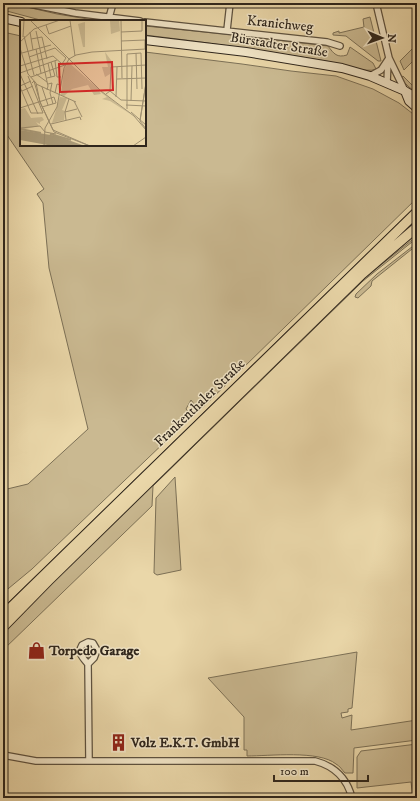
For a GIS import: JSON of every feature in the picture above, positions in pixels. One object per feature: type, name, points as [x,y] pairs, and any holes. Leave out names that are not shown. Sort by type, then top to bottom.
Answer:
[{"type":"main road","points":[[3,18],[20,22]]},
{"type":"main road","name":"Bürstadter Straße","points":[[146,40],[246,52],[342,68],[370,76],[405,91],[417,98]]},
{"type":"main road","points":[[405,91],[409,101],[417,108]]},
{"type":"main road","name":"Frankenthaler Straße","points":[[3,615],[417,212]]},
{"type":"main road","name":"Frankenthaler Straße","points":[[3,627],[26,602],[356,280],[417,228]]},
{"type":"street","points":[[25,3],[75,13],[130,20]]},
{"type":"street","points":[[109,18],[112,3]]},
{"type":"street","points":[[227,30],[230,3]]},
{"type":"street","points":[[376,3],[389,58],[405,91]]},
{"type":"street","name":"Kranichweg","points":[[146,22],[327,42],[340,46]]},
{"type":"street","points":[[370,76],[381,70],[389,58]]},
{"type":"street","points":[[387,83],[389,58]]},
{"type":"street","points":[[88,664],[88,761]]},
{"type":"street","points":[[3,755],[36,762],[314,761],[325,764],[341,776],[347,785],[352,798]]},
{"type":"shaded area","points":[[3,3],[14,4],[57,14],[94,20],[40,20],[3,10]]},
{"type":"shaded area","points":[[370,17],[381,61],[378,61],[346,36],[333,35],[333,33],[339,31],[339,33],[364,27],[363,19]]},
{"type":"shaded area","points":[[146,26],[328,46],[338,56],[347,55],[350,47],[373,63],[376,69],[359,69],[326,61],[146,35]]},
{"type":"shaded area","points":[[3,32],[20,36],[20,146],[146,146],[146,52],[336,76],[373,89],[399,103],[417,117],[417,198],[199,411],[191,400],[186,409],[192,416],[32,569],[3,593],[3,490],[28,484],[88,429],[49,268],[43,203],[37,194],[44,189],[5,132],[3,120]]},
{"type":"shaded area","points":[[415,46],[417,46],[417,57],[404,70],[400,61]]},
{"type":"shaded area","points":[[403,76],[417,90],[417,93],[400,78]]},
{"type":"shaded area","points":[[417,205],[417,208],[3,611],[3,608]]},
{"type":"shaded area","points":[[417,236],[417,238],[363,281],[153,486],[152,506],[3,650],[3,634],[29,605],[357,284]]},
{"type":"shaded area","points":[[417,243],[417,245],[372,281],[371,286],[358,298],[355,297],[356,294],[377,274]]},
{"type":"shaded area","points":[[175,477],[181,570],[157,575],[154,573],[156,498]]},
{"type":"shaded area","points":[[87,646],[93,648],[93,651],[88,658],[84,651],[84,648]]},
{"type":"shaded area","points":[[357,652],[352,708],[348,709],[348,712],[341,713],[342,718],[352,715],[351,730],[417,720],[417,740],[354,748],[353,773],[345,773],[340,767],[328,760],[306,755],[247,756],[247,750],[244,750],[244,717],[208,678]]},
{"type":"shaded area","points":[[417,744],[417,798],[413,798],[411,782],[357,788],[357,757],[361,751]]},
{"type":"place","name":"Torpedo Garage","points":[[36,651]]},
{"type":"place","name":"Volz E.K.T. GmbH","points":[[118,743]]}]
